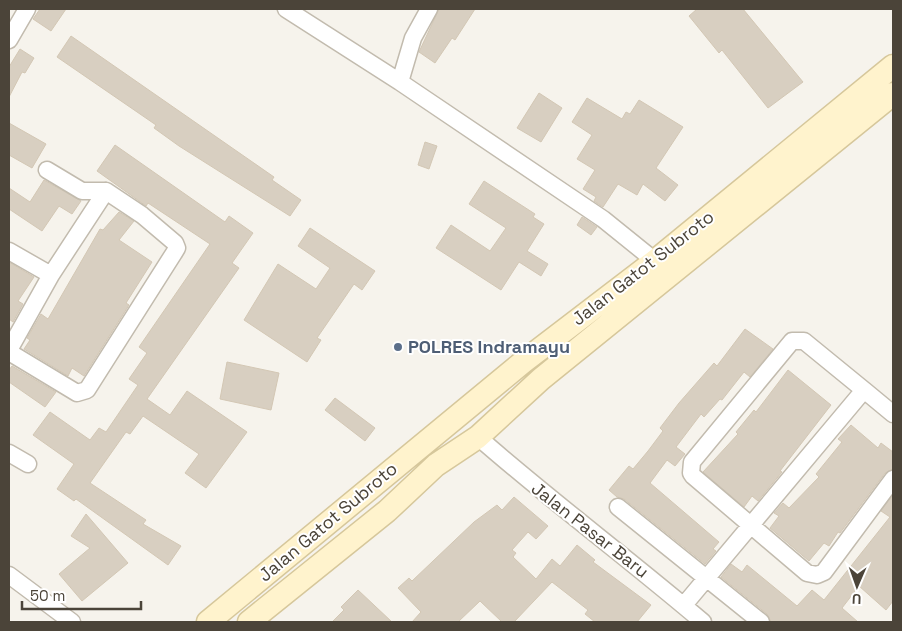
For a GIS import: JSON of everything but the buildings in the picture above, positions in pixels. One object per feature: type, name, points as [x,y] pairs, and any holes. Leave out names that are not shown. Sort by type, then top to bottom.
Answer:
[{"type":"street","points":[[9,40],[27,9]]},
{"type":"street","points":[[286,9],[400,82],[603,219],[655,261]]},
{"type":"street","points":[[400,82],[413,38],[429,9]]},
{"type":"street","name":"Jalan Gatot Subroto","points":[[208,622],[515,368],[655,261],[893,66]]},
{"type":"street","name":"Jalan Gatot Subroto","points":[[249,622],[387,511],[436,465],[478,437],[541,379],[893,94]]},
{"type":"street","points":[[46,170],[82,191],[106,191],[142,215],[175,242],[177,248],[87,390],[77,393],[9,351],[51,275],[106,191]]},
{"type":"street","points":[[9,251],[51,275]]},
{"type":"street","points":[[893,414],[804,340],[796,340],[789,344],[692,462],[690,469],[693,476],[807,573],[813,575],[821,574],[893,479]]},
{"type":"street","points":[[684,606],[864,390]]},
{"type":"street","name":"Jalan Pasar Baru","points":[[478,437],[526,479],[628,558],[703,622]]},
{"type":"street","points":[[9,453],[28,464]]},
{"type":"street","points":[[618,507],[761,622]]},
{"type":"street","points":[[9,574],[72,622]]},
{"type":"place","name":"POLRES Indramayu","points":[[398,347]]}]
